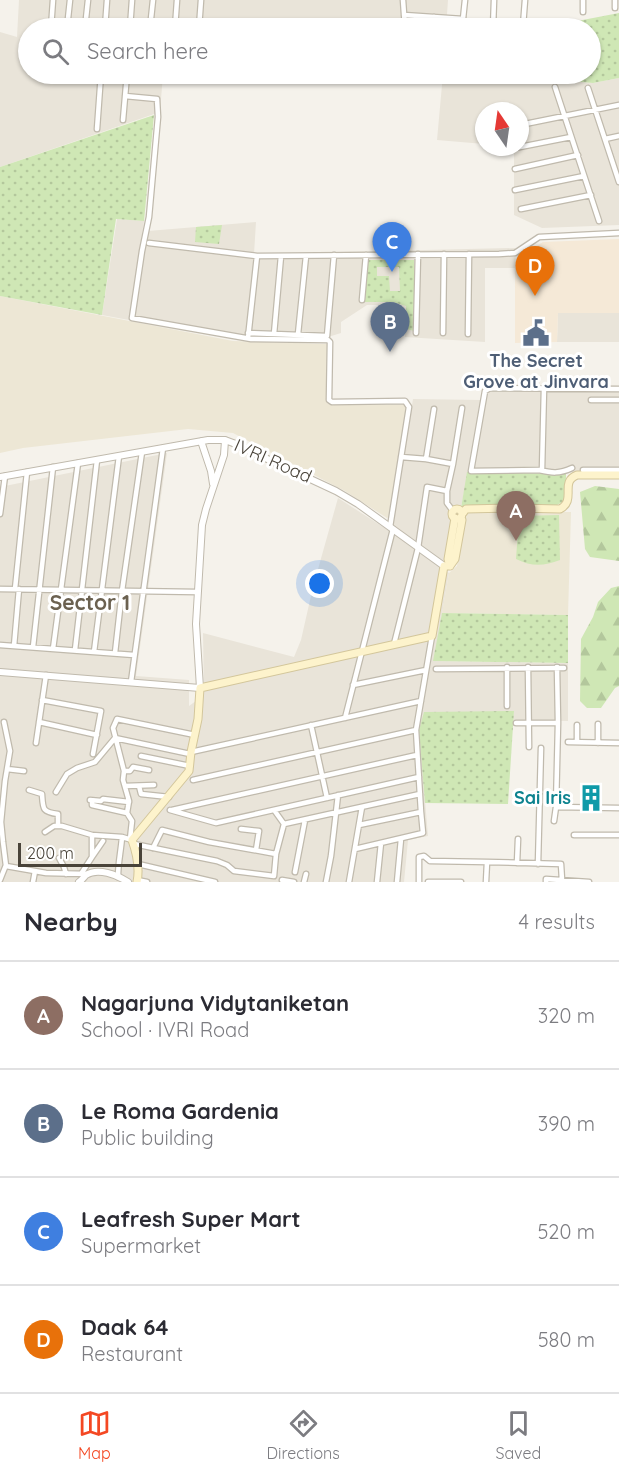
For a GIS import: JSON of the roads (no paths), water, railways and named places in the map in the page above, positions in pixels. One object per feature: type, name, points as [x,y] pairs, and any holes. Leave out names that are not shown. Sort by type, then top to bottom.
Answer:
[{"type":"main road","points":[[137,881],[138,864],[132,841],[189,771],[200,687],[432,636],[447,566],[455,559],[462,520],[458,515],[466,509],[560,509],[568,502],[572,472],[610,472],[619,475]]},
{"type":"street","points":[[52,18],[53,0]]},
{"type":"street","points":[[68,18],[70,0]]},
{"type":"street","points":[[86,18],[88,0]]},
{"type":"street","points":[[106,18],[107,0]]},
{"type":"street","points":[[131,18],[132,0]]},
{"type":"street","points":[[151,18],[153,0]]},
{"type":"street","points":[[176,18],[177,0]]},
{"type":"street","points":[[200,18],[201,0]]},
{"type":"street","points":[[403,0],[404,18]]},
{"type":"street","points":[[463,18],[465,0]]},
{"type":"street","points":[[493,18],[494,0]]},
{"type":"street","points":[[524,18],[525,0]]},
{"type":"street","points":[[575,0],[583,0],[583,12]]},
{"type":"street","points":[[615,0],[615,8]]},
{"type":"street","points":[[404,15],[448,18]]},
{"type":"street","points":[[97,129],[100,84]]},
{"type":"street","points":[[123,120],[126,84]]},
{"type":"street","points":[[555,87],[599,221]]},
{"type":"street","points":[[588,88],[619,182]]},
{"type":"street","points":[[125,96],[157,99],[158,117],[149,217],[132,318],[248,336],[328,340],[330,342],[329,400],[332,402],[405,401],[409,406],[391,528],[345,718]]},
{"type":"street","points":[[529,123],[619,105]]},
{"type":"street","points":[[605,138],[619,136]]},
{"type":"street","points":[[529,145],[572,137]]},
{"type":"street","points":[[515,169],[578,155]]},
{"type":"street","points":[[515,190],[584,176]]},
{"type":"street","points":[[521,209],[591,195]]},
{"type":"street","points":[[149,243],[257,256],[469,254],[515,253],[539,237],[619,233]]},
{"type":"street","points":[[416,333],[418,254]]},
{"type":"street","points":[[443,333],[444,254]]},
{"type":"street","points":[[468,334],[469,254]]},
{"type":"street","points":[[248,336],[274,334],[327,336],[334,255]]},
{"type":"street","points":[[363,300],[366,255]]},
{"type":"street","points":[[248,336],[257,256]]},
{"type":"street","points":[[274,334],[281,256]]},
{"type":"street","points":[[298,334],[306,256]]},
{"type":"street","points":[[572,472],[471,471],[485,391],[489,388],[619,389]]},
{"type":"street","points":[[542,470],[543,388]]},
{"type":"street","points":[[599,389],[600,400]]},
{"type":"street","points":[[591,400],[619,400]]},
{"type":"street","points":[[458,515],[447,503],[447,491],[462,408]]},
{"type":"street","points":[[426,459],[434,409]]},
{"type":"street","points":[[0,672],[200,687],[196,624],[202,525],[224,455],[225,440]]},
{"type":"street","name":"IVRI Road","points":[[3,476],[201,441],[225,440],[336,491],[447,566]]},
{"type":"street","points":[[201,441],[211,470],[213,488]]},
{"type":"street","points":[[131,682],[163,448]]},
{"type":"street","points":[[115,653],[142,452]]},
{"type":"street","points":[[94,652],[120,456]]},
{"type":"street","points":[[401,457],[453,464]]},
{"type":"street","points":[[75,650],[98,460]]},
{"type":"street","points":[[53,649],[78,463]]},
{"type":"street","points":[[33,647],[53,467]]},
{"type":"street","points":[[211,470],[219,470]]},
{"type":"street","points":[[583,470],[610,472],[619,470]]},
{"type":"street","points":[[14,646],[27,472]]},
{"type":"street","points":[[0,514],[3,476]]},
{"type":"street","points":[[394,644],[418,548],[427,487],[447,491]]},
{"type":"street","points":[[0,588],[197,592]]},
{"type":"street","points":[[355,849],[423,833],[416,730],[432,636]]},
{"type":"street","points":[[0,645],[134,655]]},
{"type":"street","points":[[507,667],[507,706]]},
{"type":"street","points":[[528,667],[529,747]]},
{"type":"street","points":[[554,821],[558,723],[557,667]]},
{"type":"street","points":[[436,669],[564,668]]},
{"type":"street","points":[[353,685],[426,670]]},
{"type":"street","points":[[36,743],[46,675]]},
{"type":"street","points":[[42,700],[101,711],[93,754]]},
{"type":"street","points":[[115,738],[190,753],[421,701]]},
{"type":"street","points":[[132,841],[132,821],[127,813],[129,802],[123,780],[124,771],[113,728],[117,719],[195,735]]},
{"type":"street","points":[[0,880],[4,867],[1,822],[10,751],[4,722]]},
{"type":"street","points":[[39,722],[97,735]]},
{"type":"street","points":[[516,723],[558,723]]},
{"type":"street","points":[[598,724],[598,742]]},
{"type":"street","points":[[311,725],[327,798]]},
{"type":"street","points":[[577,742],[578,725]]},
{"type":"street","points":[[193,780],[416,730]]},
{"type":"street","points":[[56,792],[67,774],[95,762],[115,738]]},
{"type":"street","points":[[568,742],[619,743]]},
{"type":"street","points":[[538,864],[541,748]]},
{"type":"street","points":[[417,755],[170,810],[216,822],[419,777]]},
{"type":"street","points":[[141,756],[190,766]]},
{"type":"street","points":[[124,771],[130,771],[133,767],[149,770]]},
{"type":"street","points":[[7,769],[24,771]]},
{"type":"street","points":[[125,786],[154,785]]},
{"type":"street","points":[[139,786],[141,794],[169,797]]},
{"type":"street","points":[[29,790],[42,794],[42,807],[49,813],[58,814],[58,826]]},
{"type":"street","points":[[326,882],[338,795]]},
{"type":"street","points":[[284,824],[420,795]]},
{"type":"street","points":[[127,813],[93,806],[91,800],[129,802]]},
{"type":"street","points":[[349,882],[362,807]]},
{"type":"street","points":[[556,807],[619,808]]},
{"type":"street","points":[[273,810],[284,824]]},
{"type":"street","points":[[359,825],[421,812]]},
{"type":"street","points":[[295,872],[305,820]]},
{"type":"street","points":[[256,850],[261,823]]},
{"type":"street","points":[[278,878],[276,854],[284,824]]},
{"type":"street","points":[[45,832],[58,826],[92,835],[122,837],[153,848],[218,861],[234,870],[294,882]]},
{"type":"street","points":[[241,829],[259,831]]},
{"type":"street","points":[[153,848],[162,830],[234,848],[276,854]]},
{"type":"street","points":[[92,835],[92,857]]},
{"type":"street","points":[[574,835],[619,835]]},
{"type":"street","points":[[116,879],[122,837]]},
{"type":"street","points":[[397,882],[400,839]]},
{"type":"street","points":[[518,839],[518,863]]},
{"type":"street","points":[[79,882],[103,841]]},
{"type":"street","points":[[377,882],[381,843]]},
{"type":"street","points":[[419,882],[419,857],[424,856],[430,861],[561,864],[562,880]]},
{"type":"street","points":[[59,858],[59,864],[66,874]]},
{"type":"street","points":[[486,882],[487,862]]},
{"type":"street","points":[[138,864],[215,882]]},
{"type":"street","points":[[4,867],[66,874],[107,873],[116,879],[127,881]]},
{"type":"street","points":[[33,882],[35,871]]},
{"type":"street","points":[[304,882],[306,874]]},
{"type":"street","points":[[546,882],[546,879],[589,882]]},
{"type":"street","points":[[137,881],[147,882]]},
{"type":"street","points":[[428,882],[461,882]]},
{"type":"place","name":"Leafresh Super Mart","points":[[392,272]]},
{"type":"place","name":"Daak 64","points":[[535,296]]},
{"type":"place","name":"The Secret Grove at Jinvara","points":[[536,333]]},
{"type":"place","name":"Le Roma Gardenia","points":[[390,352]]},
{"type":"place","name":"Nagarjuna Vidytaniketan","points":[[516,541]]},
{"type":"place","name":"Sai Iris","points":[[591,798]]},
{"type":"district","name":"Sector 1","points":[[90,603]]}]
